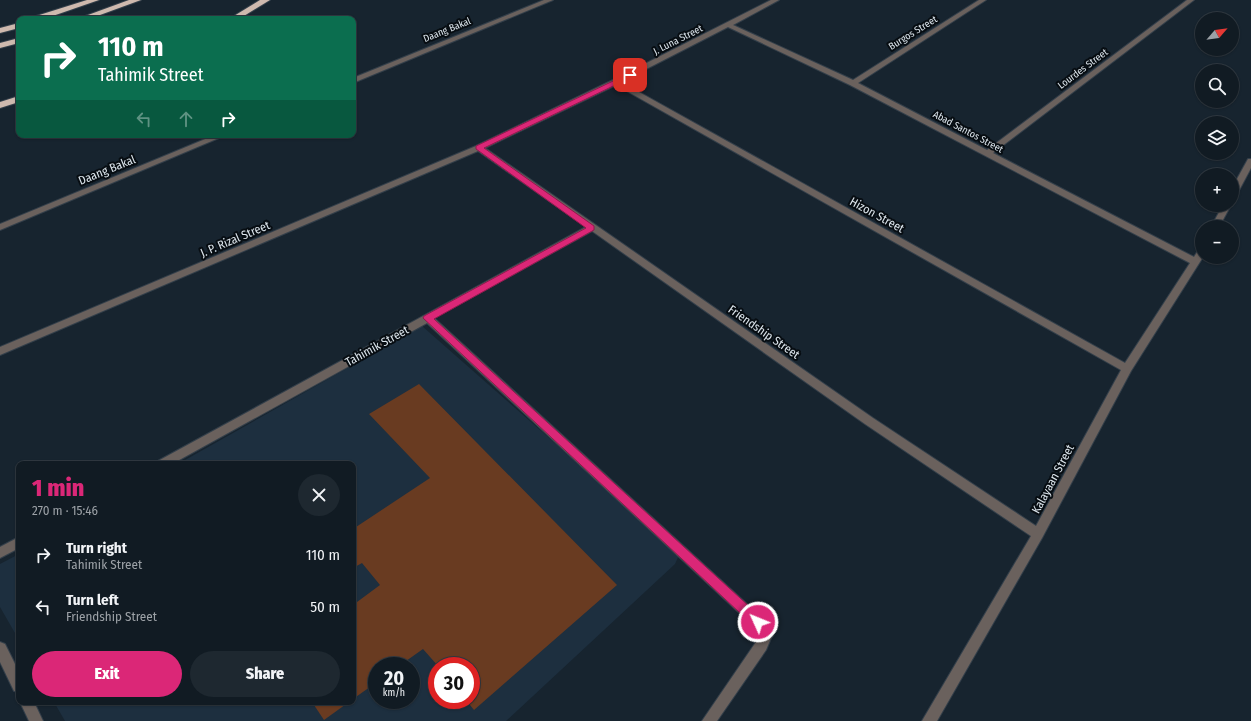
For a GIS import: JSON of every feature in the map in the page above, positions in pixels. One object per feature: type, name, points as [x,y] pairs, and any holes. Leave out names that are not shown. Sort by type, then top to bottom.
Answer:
[{"type":"highway","points":[[45,16],[95,0]]},
{"type":"highway","points":[[89,16],[137,0]]},
{"type":"highway","points":[[238,16],[266,0]]},
{"type":"highway","points":[[0,31],[16,26]]},
{"type":"highway","points":[[0,46],[16,41]]},
{"type":"highway","points":[[0,105],[16,101]]},
{"type":"street","name":"Daang Bakal","points":[[356,80],[550,0]]},
{"type":"street","name":"J. Luna Street","points":[[479,148],[616,82],[728,26],[776,0]]},
{"type":"street","name":"Burgos Street","points":[[853,83],[983,0]]},
{"type":"street","name":"Lourdes Street","points":[[987,153],[1191,0]]},
{"type":"street","name":"Abad Santos Street","points":[[728,26],[853,83],[1195,261]]},
{"type":"street","name":"Hizon Street","points":[[616,82],[1127,369]]},
{"type":"street","name":"Daang Bakal","points":[[0,227],[215,138]]},
{"type":"street","name":"Friendship Street","points":[[479,148],[868,421],[1038,534]]},
{"type":"street","name":"J. P. Rizal Street","points":[[0,351],[479,148]]},
{"type":"street","points":[[1239,183],[1251,161]]},
{"type":"street","name":"Tahimik Street","points":[[167,461],[591,228]]},
{"type":"street","name":"Kalayaan Street","points":[[929,721],[1038,534],[1127,369],[1195,264]]},
{"type":"street","points":[[428,318],[768,631],[761,646],[709,721]]},
{"type":"street","points":[[0,553],[16,544]]},
{"type":"street","points":[[0,648],[16,680]]},
{"type":"street","points":[[28,705],[36,721]]},
{"type":"shaded area","points":[[422,326],[680,553],[675,564],[506,721],[65,721],[56,705],[356,705],[356,461],[183,461]]},
{"type":"shaded area","points":[[419,384],[617,585],[480,705],[480,657],[430,657],[423,649],[412,657],[368,657],[368,688],[356,697],[356,603],[380,585],[362,563],[356,566],[356,527],[430,478],[369,414]]},
{"type":"shaded area","points":[[16,556],[16,635],[0,607],[0,564]]},
{"type":"shaded area","points":[[314,705],[345,705],[324,720]]},
{"type":"route","points":[[630,75],[479,148],[591,228],[428,318],[758,622]]}]
